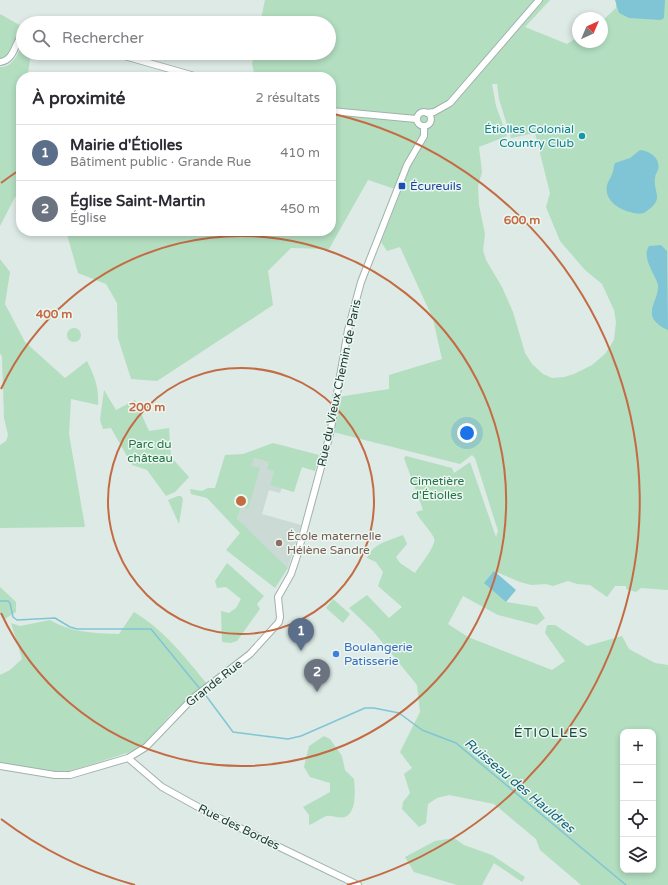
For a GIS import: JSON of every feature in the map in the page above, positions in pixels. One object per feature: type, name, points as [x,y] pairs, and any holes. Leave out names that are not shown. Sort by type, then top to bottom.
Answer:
[{"type":"street","points":[[416,119],[420,113],[434,112],[450,103],[539,0]]},
{"type":"street","points":[[0,62],[5,61],[11,56],[16,47]]},
{"type":"street","points":[[138,60],[180,72]]},
{"type":"street","points":[[336,111],[416,119]]},
{"type":"street","points":[[416,119],[418,125],[424,127],[431,121],[430,115],[427,113]]},
{"type":"street","name":"Rue du Vieux Chemin de Paris","points":[[278,597],[291,574],[297,556],[329,437],[348,330],[361,282],[407,165],[424,136],[424,127]]},
{"type":"street","name":"Grande Rue","points":[[0,766],[55,775],[70,775],[128,758],[146,747],[194,698],[250,654],[279,622],[278,597]]},
{"type":"street","name":"Rue des Bordes","points":[[128,758],[162,787],[209,812],[358,885]]},
{"type":"shaded area","points":[[254,458],[269,462],[274,471],[270,485],[282,488],[280,493],[269,490],[262,514],[301,525],[288,568],[237,520]]},
{"type":"green space","name":"Cimetière d'Étiolles","points":[[265,0],[550,0],[525,27],[567,44],[572,41],[572,48],[608,48],[608,15],[616,8],[616,0],[668,0],[668,590],[641,588],[636,592],[626,589],[626,586],[615,586],[607,597],[590,585],[577,584],[568,581],[553,586],[546,584],[531,585],[494,571],[506,602],[537,607],[545,618],[537,625],[498,615],[463,596],[448,624],[468,637],[552,670],[565,661],[545,633],[547,625],[555,625],[587,646],[622,636],[629,649],[655,663],[668,665],[668,885],[581,885],[540,850],[536,839],[494,804],[449,795],[437,798],[428,804],[426,823],[419,827],[402,809],[403,802],[410,793],[404,774],[412,768],[400,752],[420,712],[417,685],[373,631],[349,608],[367,595],[389,618],[402,607],[378,586],[383,572],[376,562],[367,558],[377,546],[403,535],[407,544],[396,557],[400,563],[415,573],[428,555],[433,545],[434,538],[416,512],[423,510],[404,458],[406,456],[452,468],[454,473],[470,462],[496,537],[498,531],[475,458],[472,455],[460,464],[333,432],[338,397],[389,389],[389,375],[442,359],[433,319],[400,247],[387,251],[381,242],[401,191],[368,180],[329,249],[291,248],[268,271],[273,305],[157,381],[131,379],[118,338],[117,303],[106,284],[78,273],[67,236],[336,236],[336,72],[254,72],[253,60],[336,60],[336,16],[262,16]],"holes":[[[492,84],[497,84],[499,99],[511,138],[535,133],[550,193],[546,207],[560,241],[585,270],[602,284],[614,310],[616,322],[614,340],[605,354],[592,365],[564,377],[552,378],[543,374],[532,364],[525,353],[513,312],[502,287],[486,260],[483,250],[485,234],[479,205],[478,186],[482,172],[479,147],[507,136],[496,106]]]},
{"type":"green space","points":[[0,14],[16,23],[16,41],[8,56],[3,59],[0,58]]},
{"type":"green space","points":[[16,57],[16,60],[30,60],[28,72],[16,72],[16,197],[0,226],[0,67],[9,65]]},
{"type":"green space","points":[[0,259],[10,272],[5,304],[25,342],[65,378],[87,361],[94,377],[98,393],[98,405],[71,399],[69,434],[85,527],[0,528],[0,445],[6,441],[8,435],[4,418],[2,357],[0,353]]},
{"type":"green space","points":[[74,328],[79,330],[81,335],[79,340],[74,342],[69,340],[67,335],[69,330]]},
{"type":"green space","name":"Parc du château","points":[[104,390],[116,410],[135,400],[149,431],[169,428],[171,457],[189,477],[175,492],[166,496],[147,470],[132,465],[111,428],[103,429],[100,420]]},
{"type":"green space","points":[[273,443],[319,455],[315,471],[302,467],[294,492],[270,485],[274,471],[267,469],[269,462],[254,458],[252,466],[260,468],[248,509],[241,507],[237,519],[288,568],[275,588],[226,550],[240,533],[207,498],[191,494],[190,489],[202,491],[208,488],[215,488],[225,455],[243,454]]},
{"type":"green space","points":[[181,496],[183,499],[179,524],[168,500]]},
{"type":"green space","points":[[227,563],[264,596],[257,604],[260,609],[237,641],[231,643],[222,642],[221,611],[229,613],[236,608],[241,599],[226,587],[217,588],[215,581]]},
{"type":"green space","points":[[0,587],[16,602],[16,612],[5,619],[0,613]]},
{"type":"green space","points":[[333,599],[350,614],[343,623],[326,608]]},
{"type":"green space","points":[[134,612],[155,627],[182,654],[207,684],[171,714],[145,744],[130,752],[67,772],[48,773],[0,763],[0,675],[10,670],[22,659],[11,623],[20,626],[50,620],[75,630],[92,633],[119,634]]},
{"type":"green space","points":[[324,736],[330,739],[342,756],[345,770],[354,779],[354,800],[352,810],[345,817],[340,818],[326,816],[309,825],[309,815],[303,807],[330,792],[330,783],[310,777],[304,767],[309,746]]},
{"type":"green space","points":[[454,838],[464,845],[492,855],[525,877],[522,882],[494,863],[482,885],[457,885],[414,872],[405,857],[435,841]]},
{"type":"water","points":[[615,0],[665,0],[664,18],[661,20],[629,18],[619,13]]},
{"type":"water","points":[[640,150],[654,156],[658,162],[658,170],[655,177],[657,195],[656,202],[647,211],[639,214],[625,211],[613,203],[608,195],[607,185],[613,173],[615,163],[630,158]]},
{"type":"water","points":[[661,245],[667,251],[668,330],[654,320],[652,314],[658,285],[649,266],[647,255],[649,246]]},
{"type":"water","points":[[494,571],[516,590],[506,602],[484,583]]},
{"type":"waterway","name":"Ruisseau des Hauldres","points":[[0,601],[8,601],[10,603],[13,617],[17,620],[55,618],[70,627],[77,629],[151,629],[200,689]]},
{"type":"waterway","name":"Ruisseau des Hauldres","points":[[204,693],[233,732],[288,739],[301,736],[365,708],[374,708],[399,713],[422,730],[456,743],[626,885]]},
{"type":"place","name":"Étiolles Colonial Country Club","points":[[582,136]]},
{"type":"place","name":"Écureuils","points":[[402,186]]},
{"type":"place","name":"École maternelle Hélène Sandre","points":[[279,543]]},
{"type":"place","name":"Mairie d'Étiolles","points":[[301,651]]},
{"type":"place","name":"Boulangerie Patisserie","points":[[336,654]]},
{"type":"place","name":"Église Saint-Martin","points":[[317,692]]},
{"type":"district","name":"ÉTIOLLES","points":[[551,732]]}]
